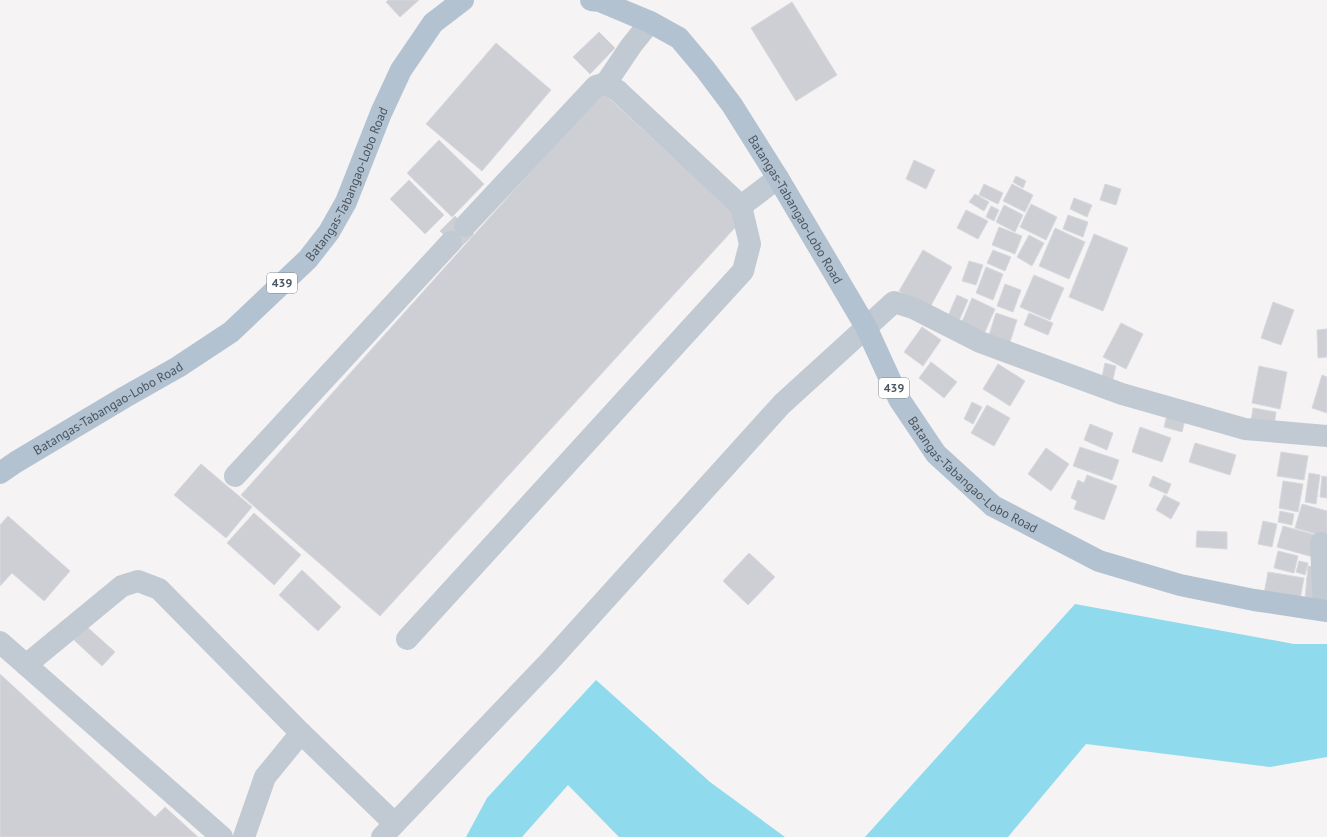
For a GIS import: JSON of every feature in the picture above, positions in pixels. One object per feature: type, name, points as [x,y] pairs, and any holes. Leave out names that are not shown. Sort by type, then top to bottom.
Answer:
[{"type":"main road","name":"Batangas-Tabangao-Lobo Road","points":[[0,473],[125,397],[178,368],[230,332],[308,259],[329,232],[346,202],[381,113],[401,70],[433,23],[463,0]]},
{"type":"main road","name":"Batangas-Tabangao-Lobo Road","points":[[591,0],[600,1],[650,22],[679,38],[700,64],[732,105],[778,178],[866,327],[899,399],[936,454],[993,506],[1099,561],[1180,585],[1254,600],[1325,610]]},
{"type":"street","points":[[235,476],[596,86],[606,83],[631,46],[650,22]]},
{"type":"street","points":[[406,638],[743,272],[750,244],[741,206],[618,91],[606,83]]},
{"type":"street","points":[[741,206],[778,178]]},
{"type":"street","points":[[26,665],[122,586],[138,581],[159,589],[302,734],[388,830],[548,663],[782,404],[894,302],[913,308],[980,342],[1122,394],[1245,429],[1327,436]]},
{"type":"street","points":[[1321,543],[1325,610]]},
{"type":"street","points":[[0,642],[222,837]]},
{"type":"street","points":[[244,837],[265,777],[302,734]]},
{"type":"water","points":[[1075,604],[1294,644],[1327,644],[1327,757],[1270,767],[1086,744],[1008,837],[865,837]]},
{"type":"water","points":[[596,680],[710,782],[785,837],[619,837],[568,785],[522,837],[466,837],[487,798]]},
{"type":"building","points":[[388,0],[419,0],[400,17],[386,2]]},
{"type":"building","points":[[792,2],[837,75],[796,101],[751,28]]},
{"type":"building","points":[[599,32],[615,48],[590,74],[573,57]]},
{"type":"building","points":[[496,43],[551,90],[482,171],[426,124]]},
{"type":"building","points":[[602,92],[742,220],[380,616],[241,495]]},
{"type":"building","points":[[439,140],[484,184],[452,217],[407,173]]},
{"type":"building","points":[[914,160],[935,170],[926,189],[906,179]]},
{"type":"building","points":[[1016,176],[1026,181],[1023,188],[1013,182]]},
{"type":"building","points":[[409,180],[444,215],[425,234],[390,199]]},
{"type":"building","points":[[984,184],[1003,193],[998,204],[979,195]]},
{"type":"building","points":[[1012,184],[1033,195],[1025,212],[1003,201]]},
{"type":"building","points":[[1105,184],[1121,189],[1116,205],[1100,200]]},
{"type":"building","points":[[975,194],[989,202],[984,211],[969,202]]},
{"type":"building","points":[[1074,198],[1092,205],[1087,217],[1070,209]]},
{"type":"building","points":[[1031,204],[1057,217],[1046,240],[1020,227]]},
{"type":"building","points":[[1004,205],[1023,215],[1015,232],[996,222]]},
{"type":"building","points":[[991,206],[999,210],[994,221],[986,217]]},
{"type":"building","points":[[966,210],[988,221],[978,239],[957,228]]},
{"type":"building","points":[[1068,215],[1088,222],[1083,237],[1063,229]]},
{"type":"building","points":[[455,216],[474,234],[459,249],[440,231]]},
{"type":"building","points":[[999,227],[1022,236],[1015,254],[992,245]]},
{"type":"building","points":[[1055,228],[1085,242],[1069,279],[1039,266]]},
{"type":"building","points":[[1094,234],[1128,248],[1103,311],[1069,297]]},
{"type":"building","points":[[1029,235],[1044,243],[1032,266],[1017,257]]},
{"type":"building","points":[[923,250],[952,267],[929,309],[899,291]]},
{"type":"building","points":[[993,250],[1011,257],[1005,271],[987,263]]},
{"type":"building","points":[[969,261],[983,265],[976,285],[962,281]]},
{"type":"building","points":[[986,267],[1003,274],[993,300],[976,293]]},
{"type":"building","points":[[1034,275],[1064,288],[1050,320],[1020,307]]},
{"type":"building","points":[[1005,284],[1021,290],[1013,312],[997,306]]},
{"type":"building","points":[[957,295],[968,300],[959,321],[948,316]]},
{"type":"building","points":[[972,298],[995,309],[984,334],[961,324]]},
{"type":"building","points":[[1273,302],[1294,310],[1281,345],[1261,338]]},
{"type":"building","points":[[996,313],[1017,320],[1010,342],[989,335]]},
{"type":"building","points":[[1029,313],[1053,323],[1048,335],[1024,325]]},
{"type":"building","points":[[1121,323],[1143,334],[1126,369],[1103,357]]},
{"type":"building","points":[[922,327],[941,340],[923,366],[904,352]]},
{"type":"building","points":[[1327,329],[1327,357],[1318,358],[1317,330]]},
{"type":"building","points":[[931,362],[957,382],[944,398],[919,378]]},
{"type":"building","points":[[1105,363],[1116,366],[1113,379],[1102,377]]},
{"type":"building","points":[[998,364],[1025,381],[1010,406],[983,389]]},
{"type":"building","points":[[1259,366],[1287,372],[1280,409],[1252,403]]},
{"type":"building","points":[[1322,375],[1327,377],[1327,413],[1312,408]]},
{"type":"building","points":[[972,402],[982,407],[973,424],[964,419]]},
{"type":"building","points":[[987,405],[1010,418],[994,446],[971,433]]},
{"type":"building","points":[[1253,408],[1276,412],[1274,426],[1251,422]]},
{"type":"building","points":[[1167,415],[1185,420],[1182,432],[1164,427]]},
{"type":"building","points":[[1090,424],[1113,433],[1107,450],[1084,440]]},
{"type":"building","points":[[1140,427],[1171,438],[1162,462],[1132,452]]},
{"type":"building","points":[[1195,443],[1236,455],[1230,475],[1189,462]]},
{"type":"building","points":[[1080,447],[1119,460],[1112,480],[1073,466]]},
{"type":"building","points":[[1046,448],[1069,464],[1051,491],[1028,474]]},
{"type":"building","points":[[1281,452],[1308,456],[1304,480],[1277,476]]},
{"type":"building","points":[[201,464],[252,507],[226,538],[174,495]]},
{"type":"building","points":[[1309,473],[1320,475],[1316,504],[1305,502]]},
{"type":"building","points":[[1087,475],[1117,486],[1104,520],[1074,509],[1077,501],[1071,498],[1078,480],[1084,483]]},
{"type":"building","points":[[1153,476],[1171,484],[1167,494],[1149,486]]},
{"type":"building","points":[[1322,476],[1327,477],[1327,498],[1320,497]]},
{"type":"building","points":[[1283,481],[1303,484],[1298,512],[1279,508]]},
{"type":"building","points":[[1164,495],[1180,503],[1171,519],[1156,510]]},
{"type":"building","points":[[1302,504],[1327,511],[1327,537],[1295,528]]},
{"type":"building","points":[[1280,511],[1294,514],[1292,525],[1278,522]]},
{"type":"building","points":[[254,513],[301,555],[274,585],[227,543]]},
{"type":"building","points":[[8,516],[70,571],[44,601],[12,573],[0,586],[0,525]]},
{"type":"building","points":[[1263,521],[1277,524],[1272,547],[1258,544]]},
{"type":"building","points":[[1283,526],[1319,536],[1313,557],[1277,547]]},
{"type":"building","points":[[1197,531],[1227,532],[1227,549],[1196,547]]},
{"type":"building","points":[[1278,551],[1298,556],[1294,573],[1274,568]]},
{"type":"building","points":[[749,553],[775,577],[748,605],[723,581]]},
{"type":"building","points":[[1299,561],[1308,563],[1305,575],[1296,572]]},
{"type":"building","points":[[1308,566],[1319,567],[1317,599],[1305,598]]},
{"type":"building","points":[[302,570],[341,607],[318,631],[279,595]]},
{"type":"building","points":[[1268,572],[1304,578],[1300,600],[1264,594]]},
{"type":"building","points":[[86,626],[115,652],[102,666],[74,640]]},
{"type":"building","points":[[0,674],[155,817],[165,807],[198,837],[0,837]]}]
